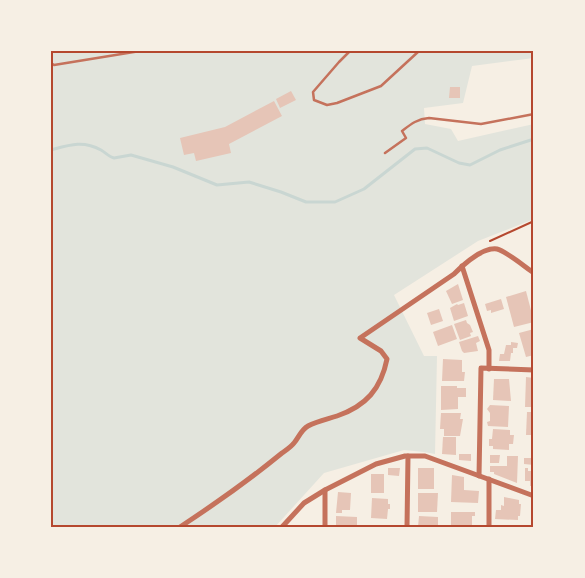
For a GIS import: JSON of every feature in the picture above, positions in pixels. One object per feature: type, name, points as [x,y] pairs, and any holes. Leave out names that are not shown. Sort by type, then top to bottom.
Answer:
[{"type":"street","points":[[180,527],[230,494],[294,444],[300,433],[308,426],[340,415],[360,405],[375,391],[384,374],[387,359],[381,351],[360,338],[488,249],[499,249],[534,273]]},
{"type":"street","points":[[462,266],[489,350],[489,369]]},
{"type":"street","points":[[479,476],[481,368],[534,370]]},
{"type":"street","points":[[407,527],[408,456]]},
{"type":"street","points":[[282,527],[304,503],[325,490],[376,464],[408,456],[425,456],[534,496]]},
{"type":"street","points":[[489,479],[489,527]]},
{"type":"street","points":[[325,490],[325,527]]},
{"type":"lane","points":[[51,63],[54,65],[140,51]]},
{"type":"lane","points":[[350,51],[313,92],[314,100],[327,105],[338,103],[381,86],[419,51]]},
{"type":"lane","points":[[385,152],[406,138],[402,131],[416,120],[429,118],[481,124],[534,114]]},
{"type":"path","points":[[488,249],[486,244],[492,239],[534,221]]},
{"type":"shaded area","points":[[51,51],[534,51],[534,58],[472,66],[463,103],[424,108],[425,124],[451,129],[458,141],[534,124],[534,219],[478,241],[394,295],[424,356],[437,356],[435,454],[404,450],[324,473],[275,527],[51,527]]},
{"type":"building","points":[[450,87],[460,87],[460,98],[449,98]]},
{"type":"building","points":[[291,91],[296,100],[280,108],[276,99]]},
{"type":"building","points":[[274,101],[282,116],[229,144],[231,153],[196,161],[194,153],[184,155],[180,138],[225,127]]},
{"type":"building","points":[[458,284],[463,300],[452,304],[446,291]]},
{"type":"building","points":[[526,291],[534,322],[514,327],[506,297]]},
{"type":"building","points":[[501,299],[504,309],[491,313],[491,310],[487,311],[485,304]]},
{"type":"building","points":[[464,303],[468,316],[454,321],[450,308]]},
{"type":"building","points":[[439,309],[443,321],[431,325],[427,313]]},
{"type":"building","points":[[466,320],[473,332],[470,333],[471,336],[460,340],[454,324]]},
{"type":"building","points":[[452,325],[457,339],[438,346],[433,332]]},
{"type":"building","points":[[534,329],[534,355],[526,357],[519,333]]},
{"type":"building","points":[[478,336],[480,341],[476,343],[478,351],[464,353],[459,342]]},
{"type":"building","points":[[511,342],[518,343],[517,348],[513,348],[510,361],[499,361],[500,354],[504,354],[506,345],[511,345]]},
{"type":"building","points":[[443,359],[462,360],[462,372],[465,372],[464,381],[442,381]]},
{"type":"building","points":[[526,377],[534,378],[534,407],[525,407]]},
{"type":"building","points":[[494,379],[509,379],[511,401],[493,400]]},
{"type":"building","points":[[441,386],[466,388],[466,397],[458,397],[458,409],[441,410]]},
{"type":"building","points":[[490,405],[509,406],[508,427],[488,426],[487,422],[490,421],[490,413],[487,409]]},
{"type":"building","points":[[527,412],[534,412],[534,435],[526,435]]},
{"type":"building","points":[[441,413],[461,413],[460,419],[463,419],[460,436],[444,436],[444,429],[440,429]]},
{"type":"building","points":[[493,429],[510,430],[510,435],[514,435],[513,444],[509,444],[509,450],[493,449],[493,446],[489,446],[489,439],[492,439]]},
{"type":"building","points":[[443,437],[456,437],[456,455],[442,454]]},
{"type":"building","points":[[459,454],[471,454],[471,461],[459,460]]},
{"type":"building","points":[[490,455],[500,455],[499,463],[490,463]]},
{"type":"building","points":[[507,456],[518,456],[517,483],[494,474],[494,472],[490,472],[490,466],[507,466]]},
{"type":"building","points":[[524,458],[534,458],[534,465],[524,464]]},
{"type":"building","points":[[388,468],[400,468],[399,476],[388,475]]},
{"type":"building","points":[[418,468],[434,468],[434,489],[418,489]]},
{"type":"building","points":[[525,468],[528,468],[528,471],[534,471],[534,486],[530,486],[530,481],[525,481]]},
{"type":"building","points":[[371,474],[384,474],[384,493],[371,493]]},
{"type":"building","points":[[452,475],[464,477],[464,490],[479,491],[478,503],[451,502]]},
{"type":"building","points":[[338,492],[351,493],[350,510],[342,510],[342,513],[336,513]]},
{"type":"building","points":[[418,493],[438,493],[437,512],[418,512]]},
{"type":"building","points":[[504,497],[519,500],[519,504],[521,504],[518,520],[495,519],[496,510],[501,510],[501,505],[504,506]]},
{"type":"building","points":[[372,498],[388,499],[390,509],[388,509],[387,519],[371,518]]},
{"type":"building","points":[[451,512],[475,512],[475,516],[472,516],[472,527],[451,527]]},
{"type":"building","points":[[336,516],[357,517],[357,527],[336,527]]},
{"type":"building","points":[[419,516],[438,517],[438,527],[418,527]]},
{"type":"waterway","points":[[51,150],[70,145],[88,145],[114,158],[131,155],[173,167],[217,185],[249,182],[306,202],[335,202],[364,189],[415,149],[427,148],[459,163],[470,165],[500,150],[534,139]]}]
